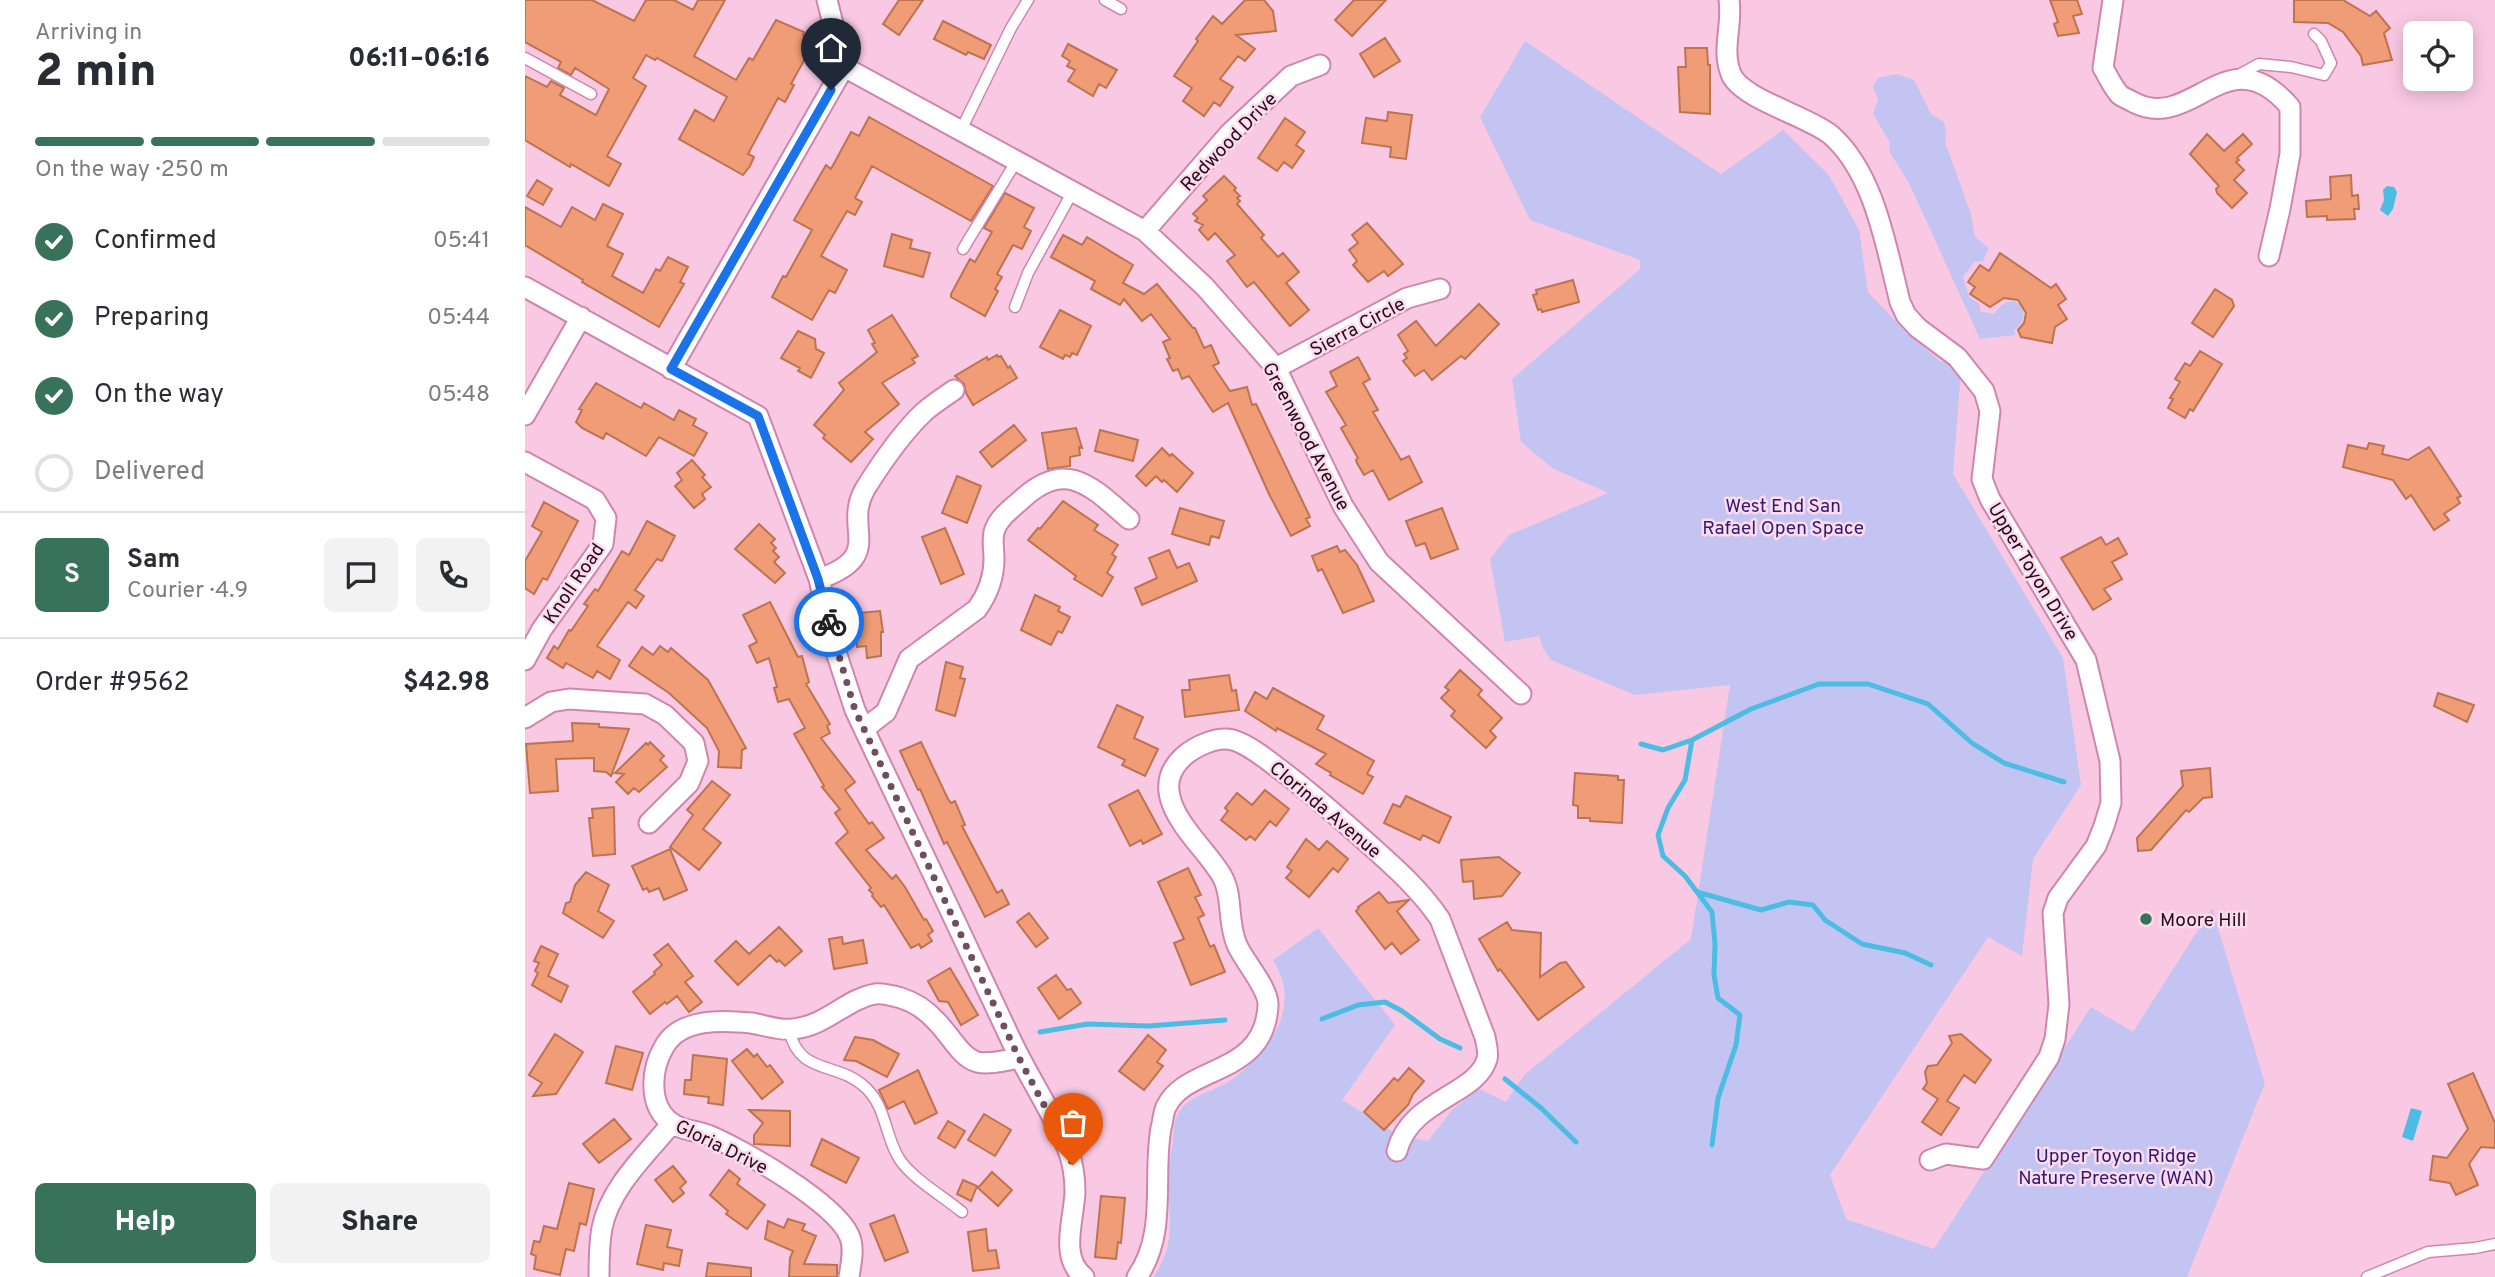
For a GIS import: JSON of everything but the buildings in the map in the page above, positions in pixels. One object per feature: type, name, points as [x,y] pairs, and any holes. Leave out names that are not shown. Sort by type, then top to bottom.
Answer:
[{"type":"street","points":[[671,369],[844,67],[827,0]]},
{"type":"street","name":"Upper Toyon Drive","points":[[1729,0],[1725,52],[1732,77],[1742,88],[1814,124],[1830,135],[1846,152],[1878,213],[1900,302],[1906,315],[1918,328],[1957,357],[1984,391],[1990,411],[1982,479],[1990,499],[2086,660],[2110,761],[2111,803],[2104,826],[2096,846],[2058,898],[2053,913],[2059,1018],[2049,1057],[1983,1160],[1946,1154],[1930,1160]]},
{"type":"street","points":[[2113,0],[2103,68],[2121,96],[2142,107],[2167,108],[2233,78],[2262,83],[2274,89],[2290,107],[2290,154],[2269,256]]},
{"type":"street","name":"Redwood Drive","points":[[1145,232],[1229,134],[1291,76],[1320,65]]},
{"type":"street","name":"Greenwood Avenue","points":[[844,67],[1145,232],[1205,287],[1276,369],[1343,506],[1379,562],[1521,694]]},
{"type":"street","points":[[525,287],[758,416],[818,579],[855,710],[1019,1058],[1067,1148],[1073,1165],[1075,1192],[1070,1246],[1072,1260],[1077,1271],[1084,1277]]},
{"type":"street","name":"Sierra Circle","points":[[1276,369],[1407,298],[1440,289]]},
{"type":"street","points":[[525,415],[580,317]]},
{"type":"street","points":[[818,579],[836,573],[850,563],[860,540],[857,510],[864,491],[923,413],[954,390]]},
{"type":"street","name":"Knoll Road","points":[[525,462],[595,500],[606,518],[603,544],[542,629],[525,660]]},
{"type":"street","points":[[864,730],[886,712],[909,659],[977,609],[984,599],[993,572],[995,530],[1000,519],[1033,488],[1049,480],[1066,478],[1082,481],[1093,487],[1129,519]]},
{"type":"street","points":[[525,718],[551,702],[569,699],[645,704],[665,715],[694,743],[698,761],[689,783],[649,823]]},
{"type":"street","name":"Clorinda Avenue","points":[[1137,1277],[1152,1247],[1157,1225],[1156,1177],[1165,1108],[1178,1092],[1234,1063],[1261,1037],[1267,1020],[1269,1001],[1237,945],[1229,922],[1229,899],[1224,879],[1181,822],[1171,803],[1169,788],[1173,773],[1183,757],[1203,745],[1233,740],[1259,754],[1307,789],[1395,867],[1429,902],[1440,919],[1485,1037],[1488,1058],[1479,1075],[1419,1115],[1401,1136],[1397,1151]]},
{"type":"street","name":"Gloria Drive","points":[[849,1277],[852,1259],[850,1236],[836,1217],[814,1196],[709,1136],[672,1124],[659,1107],[654,1092],[653,1070],[665,1044],[679,1031],[702,1022],[751,1023],[789,1030],[810,1027],[876,993],[900,998],[918,1006],[935,1019],[966,1055],[978,1062],[1019,1058]]},
{"type":"street","points":[[599,1277],[603,1225],[613,1199],[672,1124]]},
{"type":"lane","points":[[961,130],[1011,28],[1028,0]]},
{"type":"lane","points":[[1105,0],[1121,9]]},
{"type":"lane","points":[[2233,78],[2259,64],[2291,67],[2324,75],[2331,63],[2321,41],[2314,34]]},
{"type":"lane","points":[[525,58],[591,94]]},
{"type":"lane","points":[[963,250],[1017,160]]},
{"type":"lane","points":[[1016,307],[1028,273],[1073,191]]},
{"type":"lane","points":[[789,1030],[793,1045],[800,1055],[842,1072],[868,1089],[879,1106],[899,1159],[908,1170],[962,1212]]},
{"type":"lane","points":[[2367,1277],[2428,1252],[2495,1244]]},
{"type":"green space","name":"West End San Rafael Open Space","points":[[1525,41],[1721,174],[1783,130],[1829,175],[1859,230],[1868,292],[1901,327],[1941,362],[1963,345],[1953,474],[2063,658],[2081,785],[2033,859],[2022,956],[1988,937],[1830,1175],[1846,1219],[1934,1249],[2091,1007],[2133,1032],[2212,908],[2265,1083],[2187,1277],[1153,1277],[1161,1265],[1169,1241],[1168,1174],[1177,1116],[1187,1103],[1234,1078],[1271,1040],[1279,1025],[1284,993],[1281,977],[1273,960],[1318,928],[1395,1025],[1342,1100],[1401,1136],[1428,1141],[1452,1110],[1479,1089],[1506,1102],[1524,1075],[1691,939],[1730,685],[1635,695],[1551,660],[1539,636],[1505,642],[1490,559],[1509,535],[1608,493],[1552,468],[1521,442],[1512,379],[1640,269],[1640,260],[1530,220],[1480,117]]},
{"type":"green space","points":[[1897,74],[1914,80],[1931,114],[1944,122],[1945,142],[1971,214],[1975,237],[1989,248],[1983,261],[1974,262],[1963,277],[1969,297],[1980,304],[1980,311],[1994,314],[2001,305],[2008,302],[2020,305],[2023,317],[2014,330],[2016,335],[1980,339],[1909,183],[1889,151],[1890,143],[1873,114],[1878,100],[1873,87],[1878,78]]},
{"type":"shaded area","points":[[2387,186],[2394,187],[2397,192],[2393,209],[2388,216],[2380,210],[2384,200],[2383,190]]},
{"type":"shaded area","points":[[2411,1108],[2422,1111],[2413,1141],[2402,1137]]},
{"type":"waterway","points":[[1641,744],[1663,750],[1692,740],[1751,709],[1819,684],[1868,684],[1928,704],[1972,743],[2004,763],[2064,782]]},
{"type":"waterway","points":[[1692,740],[1685,780],[1668,808],[1658,835],[1663,856],[1685,876],[1712,912],[1714,975],[1718,998],[1740,1015],[1736,1045],[1718,1098],[1712,1145]]},
{"type":"waterway","points":[[1697,892],[1761,910],[1789,902],[1813,905],[1825,920],[1862,944],[1905,953],[1931,965]]},
{"type":"waterway","points":[[1322,1019],[1358,1005],[1385,1002],[1440,1039],[1460,1048]]},
{"type":"waterway","points":[[1040,1032],[1088,1024],[1149,1026],[1225,1020]]},
{"type":"waterway","points":[[1505,1079],[1541,1108],[1576,1142]]},
{"type":"way so far","points":[[829,622],[855,710],[1019,1058],[1067,1148],[1073,1165]]},
{"type":"place","name":"Moore Hill","points":[[2146,919]]},
{"type":"route","points":[[829,622],[818,579],[758,416],[671,369],[831,90]]},
{"type":"park label","name":"Upper Toyon Ridge Nature Preserve (WAN)","points":[[2116,1166]]}]
